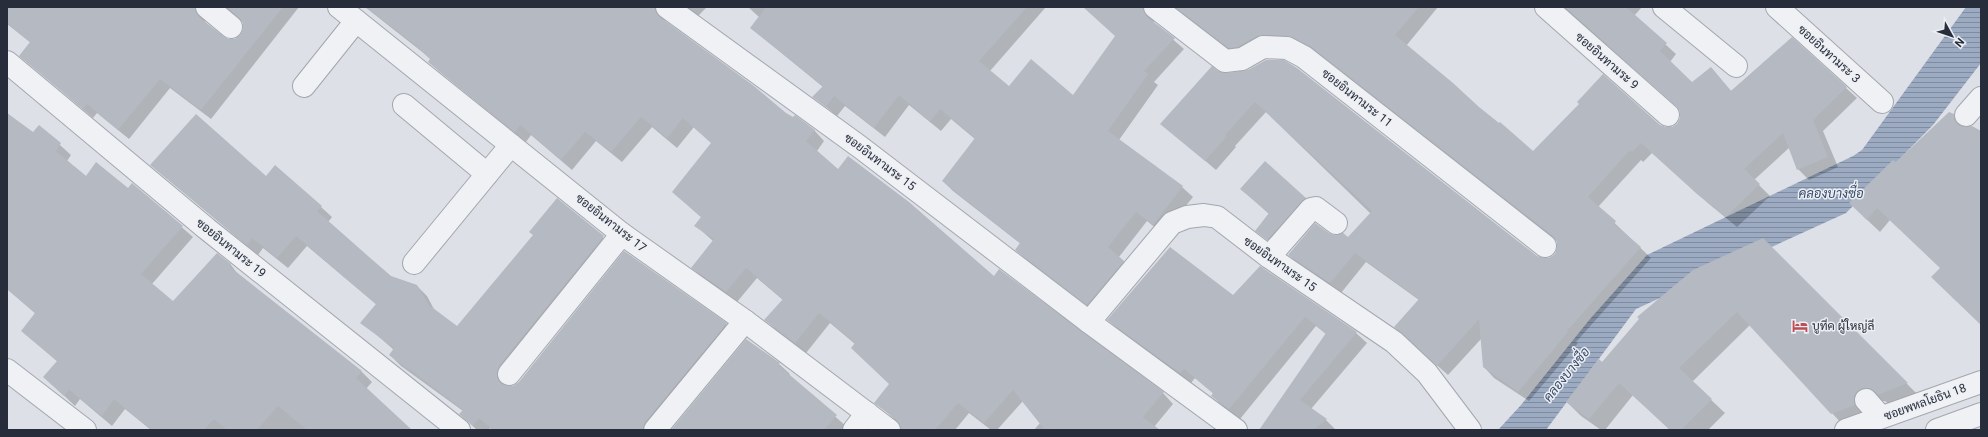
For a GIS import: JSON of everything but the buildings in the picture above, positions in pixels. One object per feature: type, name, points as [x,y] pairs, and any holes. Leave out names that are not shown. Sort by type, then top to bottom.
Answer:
[{"type":"street","points":[[207,7],[231,27]]},
{"type":"street","name":"ซอยอินทามระ 17","points":[[339,7],[622,234],[744,321],[889,430]]},
{"type":"street","name":"ซอยอินทามระ 15","points":[[667,7],[860,147],[1089,322],[1236,430]]},
{"type":"street","name":"ซอยอินทามระ 11","points":[[1155,7],[1225,61],[1242,59],[1263,47],[1287,48],[1304,57],[1545,246]]},
{"type":"street","name":"ซอยอินทามระ 9","points":[[1546,7],[1668,115]]},
{"type":"street","points":[[1664,7],[1736,66]]},
{"type":"street","name":"ซอยอินทามระ 3","points":[[1777,7],[1882,102]]},
{"type":"street","points":[[304,86],[356,21]]},
{"type":"street","name":"ซอยอินทามระ 19","points":[[7,62],[207,229],[459,430]]},
{"type":"street","points":[[1966,114],[1981,98]]},
{"type":"street","points":[[404,105],[487,174]]},
{"type":"street","points":[[414,263],[511,145]]},
{"type":"street","points":[[1269,257],[1304,216],[1314,208],[1336,223]]},
{"type":"street","name":"ซอยอินทามระ 15","points":[[1089,322],[1172,223],[1187,217],[1204,215],[1217,217],[1269,257],[1394,342],[1427,373],[1470,430]]},
{"type":"street","points":[[510,374],[622,234]]},
{"type":"street","points":[[655,430],[744,321]]},
{"type":"street","points":[[7,370],[85,430]]},
{"type":"street","name":"ซอยพหลโยธิน 18","points":[[1846,430],[1981,382]]},
{"type":"street","points":[[1866,400],[1881,417]]},
{"type":"street","points":[[854,430],[867,413]]},
{"type":"street","points":[[1937,430],[1962,426],[1981,414]]},
{"type":"water","name":"คลองบางซื่อ","points":[[1966,7],[1981,7],[1981,63],[1933,125],[1846,213],[1636,309],[1546,430],[1498,430],[1521,405],[1590,319],[1647,255],[1853,156],[1862,150]]},
{"type":"place","name":"บูทีค ผู้ใหญ่ลี","points":[[1800,326]]}]
